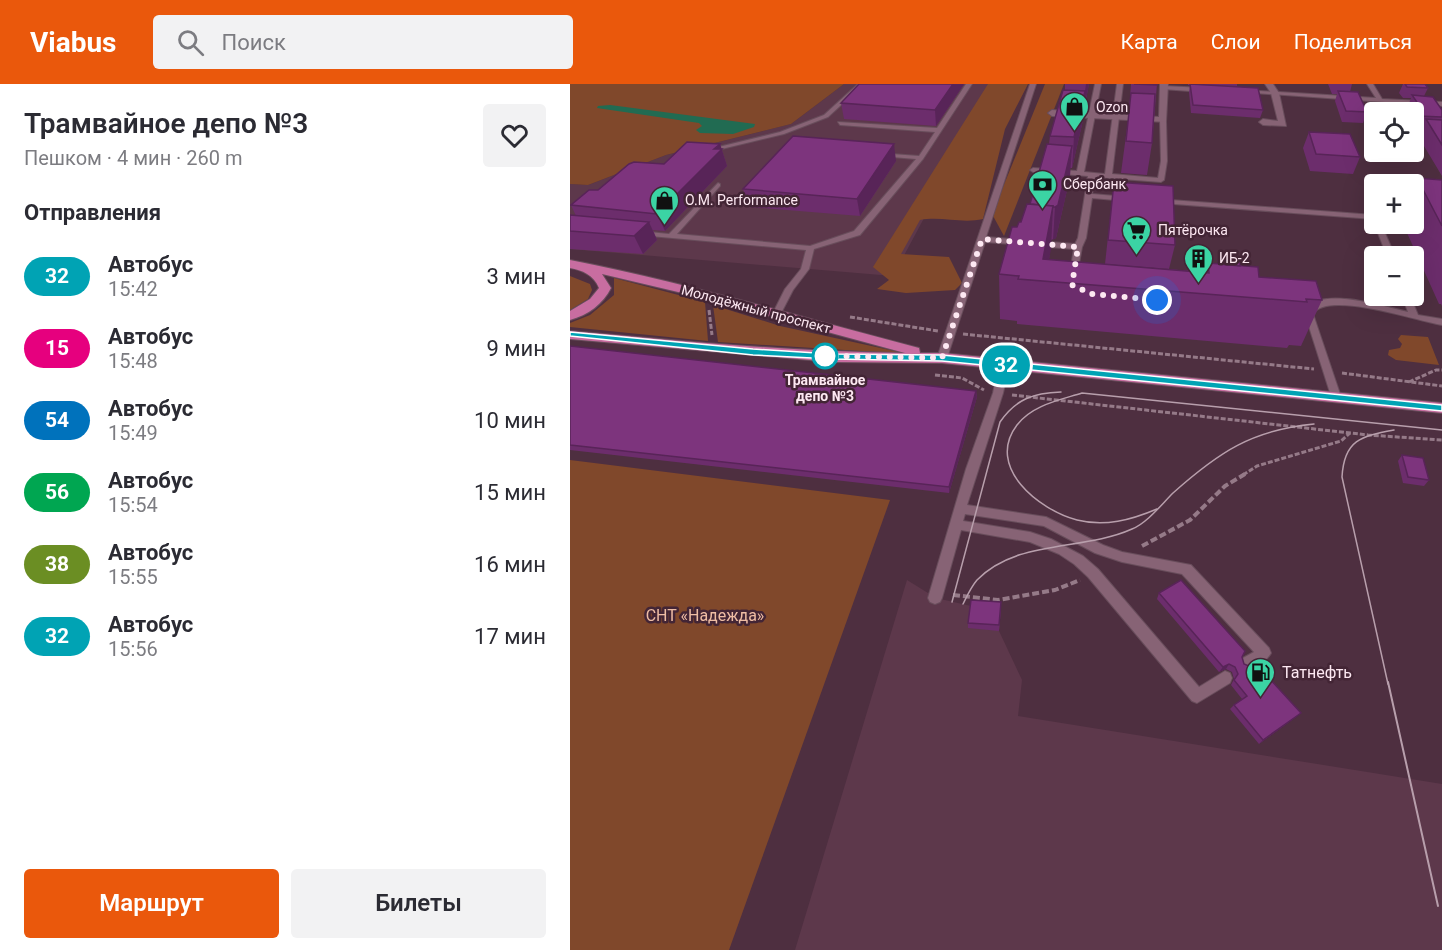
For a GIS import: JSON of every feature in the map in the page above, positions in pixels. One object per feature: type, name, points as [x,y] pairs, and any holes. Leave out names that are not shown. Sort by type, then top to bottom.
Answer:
[{"type":"main road","name":"Молодёжный проспект","points":[[570,264],[660,282],[942,358]]},
{"type":"main road","points":[[570,316],[592,305],[601,297],[605,288],[602,280],[586,267]]},
{"type":"main road","name":"Молодёжный проспект","points":[[570,334],[753,352],[832,357],[942,358],[1442,408]]},
{"type":"street","points":[[1263,122],[1283,124],[1275,93],[1269,84]]},
{"type":"street","points":[[1052,113],[1163,120],[1164,86]]},
{"type":"lane","points":[[699,152],[782,133],[826,116],[861,84]]},
{"type":"lane","points":[[626,232],[810,248],[857,233],[921,158],[969,84]]},
{"type":"lane","points":[[942,358],[1033,84]]},
{"type":"lane","points":[[1080,174],[1098,84]]},
{"type":"lane","points":[[1108,176],[1120,84]]},
{"type":"lane","points":[[1370,84],[1380,100]]},
{"type":"lane","points":[[1164,86],[1208,90]]},
{"type":"lane","points":[[1230,91],[1442,104]]},
{"type":"lane","points":[[1033,170],[1161,180],[1164,161],[1163,120]]},
{"type":"lane","points":[[840,123],[939,130]]},
{"type":"lane","points":[[1424,132],[1442,133]]},
{"type":"lane","points":[[875,154],[921,158]]},
{"type":"lane","points":[[1072,285],[1092,174]]},
{"type":"lane","points":[[671,236],[718,185]]},
{"type":"lane","points":[[1089,196],[1136,199]]},
{"type":"lane","points":[[1147,200],[1364,215]]},
{"type":"lane","points":[[982,239],[1078,247]]},
{"type":"lane","points":[[776,315],[789,289],[805,269],[810,248]]},
{"type":"lane","points":[[1309,314],[1314,306],[1326,302],[1379,307],[1442,322]]},
{"type":"lane","points":[[1410,306],[1414,316]]},
{"type":"lane","points":[[1298,313],[1309,314]]},
{"type":"lane","points":[[1309,314],[1336,397]]},
{"type":"lane","points":[[936,595],[960,509],[998,393],[1004,365]]},
{"type":"lane","points":[[960,509],[1047,522],[1099,549],[1122,557],[1186,569],[1264,653],[1248,663]]},
{"type":"lane","points":[[956,525],[1037,537],[1061,547],[1079,558],[1093,573],[1197,696],[1225,678]]},
{"type":"path","points":[[709,303],[713,341]]},
{"type":"path","points":[[950,333],[1328,371],[1442,386]]},
{"type":"path","points":[[1408,383],[1436,370],[1442,370]]},
{"type":"path","points":[[1008,395],[1350,433],[1442,440]]},
{"type":"path","points":[[1122,557],[1190,520],[1225,486],[1257,466],[1341,441],[1350,433]]},
{"type":"path","points":[[936,595],[998,600],[1055,590],[1093,573]]},
{"type":"shaded area","points":[[844,84],[996,84],[893,276],[570,249],[570,184],[588,185],[666,155],[791,124]]},
{"type":"shaded area","points":[[610,105],[755,124],[754,127],[733,134],[700,133],[696,130],[702,126],[699,123],[597,108]]},
{"type":"shaded area","points":[[907,580],[936,598],[971,606],[1001,608],[999,631],[1022,680],[1018,716],[1442,784],[1442,950],[795,950]]},
{"type":"green space","points":[[570,84],[844,84],[791,124],[666,155],[588,185],[570,184]]},
{"type":"green space","points":[[988,84],[1028,84],[1005,129],[983,219],[920,220],[901,254],[949,257],[962,283],[955,290],[906,293],[877,289],[889,280],[873,267]]},
{"type":"green space","points":[[1045,84],[1064,84],[1004,236],[992,214]]},
{"type":"green space","points":[[570,276],[590,284],[592,290],[588,299],[570,310]]},
{"type":"green space","points":[[614,278],[705,302],[708,341],[570,327],[570,323],[590,315],[614,295]]},
{"type":"green space","points":[[713,305],[780,326],[908,354],[718,342]]},
{"type":"green space","points":[[1401,335],[1428,337],[1439,365],[1396,360],[1388,355],[1389,350],[1400,348],[1402,344],[1398,339]]},
{"type":"green space","name":"СНТ «Надежда»","points":[[570,460],[890,500],[729,950],[570,950]]},
{"type":"building","points":[[859,84],[953,84],[935,110],[841,103]]},
{"type":"building","points":[[1190,84],[1258,88],[1263,110],[1193,105]]},
{"type":"building","points":[[1405,84],[1425,84],[1428,88],[1407,87]]},
{"type":"building","points":[[1063,90],[1085,91],[1074,137],[1050,136]]},
{"type":"building","points":[[1338,91],[1358,92],[1364,105],[1364,112],[1346,111]]},
{"type":"building","points":[[1131,93],[1155,94],[1152,143],[1126,141]]},
{"type":"building","points":[[1412,95],[1433,97],[1442,110],[1442,117],[1424,116],[1424,102],[1417,102]]},
{"type":"building","points":[[1426,119],[1442,120],[1442,145]]},
{"type":"building","points":[[1309,132],[1350,134],[1360,157],[1316,154]]},
{"type":"building","points":[[793,136],[894,144],[857,199],[743,189]]},
{"type":"building","points":[[687,142],[720,144],[714,149],[722,149],[657,214],[571,205],[589,190],[598,190],[629,164],[634,162],[664,164]]},
{"type":"building","points":[[1047,144],[1072,146],[1058,205],[1055,207],[1030,204]]},
{"type":"building","points":[[1424,179],[1442,180],[1442,226],[1424,191]]},
{"type":"building","points":[[1114,182],[1173,186],[1175,245],[1108,240]]},
{"type":"building","points":[[1027,204],[1053,206],[1043,259],[1209,273],[1208,263],[1258,267],[1259,277],[1316,281],[1322,300],[1306,299],[1307,302],[1018,279],[1019,276],[999,274],[1012,227],[1017,227],[1021,222]]},
{"type":"building","points":[[570,215],[649,222],[634,236],[570,231]]},
{"type":"building","points":[[1218,261],[1240,262],[1240,266],[1219,264]]},
{"type":"building","points":[[570,346],[976,391],[949,487],[570,445]]},
{"type":"building","points":[[1402,455],[1423,458],[1429,480],[1408,477]]},
{"type":"building","points":[[1181,580],[1245,651],[1242,657],[1244,664],[1251,667],[1257,665],[1301,713],[1263,740],[1234,705],[1247,696],[1234,680],[1238,674],[1235,667],[1229,664],[1223,667],[1159,593]]},
{"type":"building","points":[[971,600],[1001,602],[999,625],[968,623]]},
{"type":"tram line","points":[[952,602],[1000,422],[1012,408],[1026,399],[1061,392]]},
{"type":"tram line","points":[[1157,509],[1128,519],[1098,523],[1077,520],[1047,507],[1033,497],[1012,471],[1008,456],[1009,441],[1017,425],[1038,408],[1082,393],[1442,430]]},
{"type":"tram line","points":[[1157,509],[1206,466],[1238,445],[1272,432],[1314,424]]},
{"type":"tram line","points":[[1388,684],[1342,477],[1346,455],[1356,442],[1372,435],[1394,430]]},
{"type":"tram line","points":[[963,604],[977,580],[993,567],[1011,558],[1051,547],[1113,536],[1138,526],[1157,509]]},
{"type":"tram line","points":[[1388,682],[1438,906]]},
{"type":"bus line","name":"32","points":[[570,335],[832,357],[942,358],[1442,408]]},
{"type":"place","name":"Ozon","points":[[1075,132]]},
{"type":"place","name":"Сбербанк","points":[[1042,210]]},
{"type":"place","name":"O.M. Performance","points":[[664,226]]},
{"type":"place","name":"Пятёрочка","points":[[1137,256]]},
{"type":"place","name":"ИБ-2","points":[[1198,284]]},
{"type":"place","name":"Трамвайное депо №3","points":[[825,356]]},
{"type":"place","name":"Татнефть","points":[[1261,698]]},
{"type":"route","points":[[825,356],[942,358],[982,239],[1078,247],[1072,285],[1092,294],[1157,300]]}]
